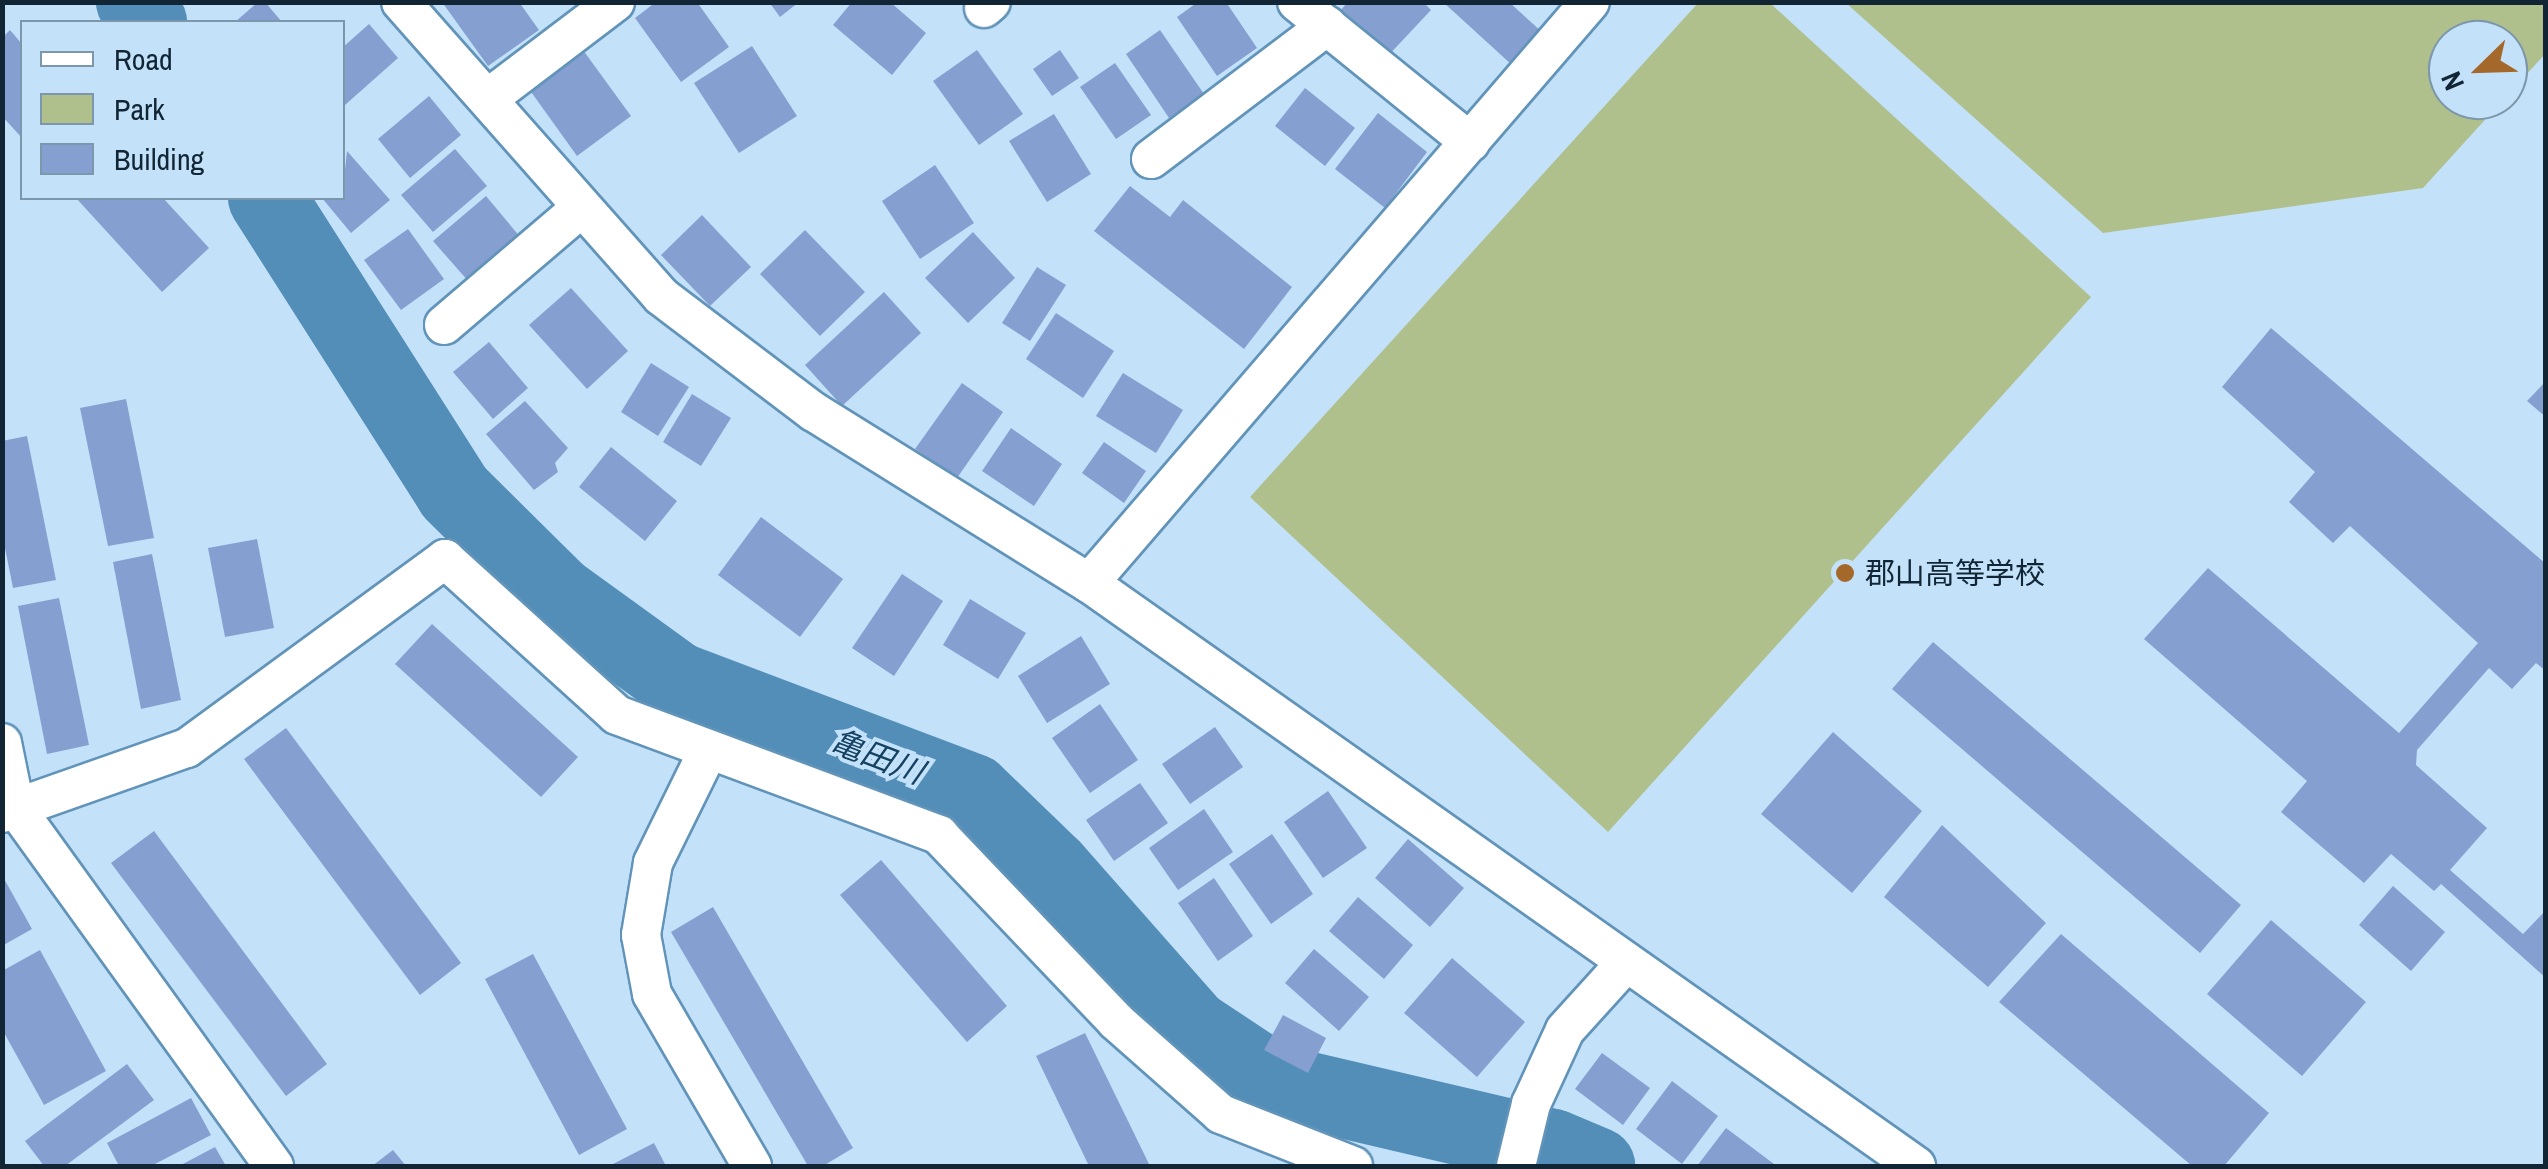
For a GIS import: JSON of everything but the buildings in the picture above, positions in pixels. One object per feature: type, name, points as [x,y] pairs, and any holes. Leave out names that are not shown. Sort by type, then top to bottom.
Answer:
[{"type":"street","points":[[401,2],[490,97],[661,296],[814,412],[1089,583],[1624,965],[1916,1166]]},
{"type":"street","points":[[490,97],[615,2]]},
{"type":"street","points":[[1297,2],[1470,142]]},
{"type":"street","points":[[1089,583],[1590,2]]},
{"type":"street","points":[[1151,160],[1327,26]]},
{"type":"street","points":[[444,325],[582,208]]},
{"type":"street","points":[[9,810],[187,748],[445,559],[617,715],[938,835],[1116,1021],[1221,1114],[1353,1166]]},
{"type":"street","points":[[2,743],[9,810],[274,1166]]},
{"type":"street","points":[[708,752],[653,863],[641,935],[652,994],[752,1166]]},
{"type":"street","points":[[1516,1166],[1532,1104],[1565,1030],[1624,965]]},
{"type":"green space","points":[[1698,3],[1770,3],[2091,297],[1608,832],[1250,497]]},
{"type":"green space","points":[[1846,3],[2545,3],[2545,54],[2528,73],[2528,20],[2428,20],[2428,120],[2485,120],[2423,188],[2103,233]]},
{"type":"waterway","name":"亀田川","points":[[135,2],[147,20]]},
{"type":"waterway","name":"亀田川","points":[[268,200],[454,492],[557,594],[677,681],[973,793],[1052,869],[1192,1028],[1275,1083],[1553,1148],[1596,1166]]},
{"type":"place","name":"郡山高等学校","points":[[1845,573]]}]
